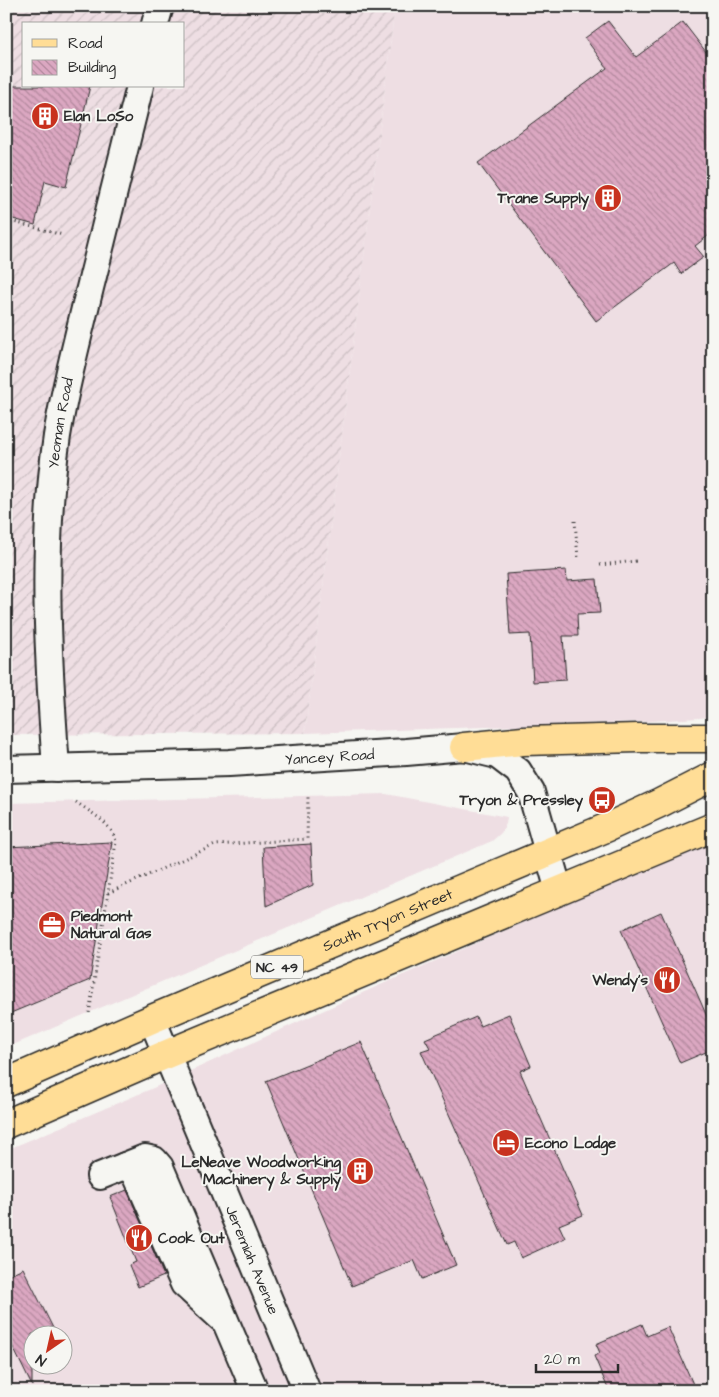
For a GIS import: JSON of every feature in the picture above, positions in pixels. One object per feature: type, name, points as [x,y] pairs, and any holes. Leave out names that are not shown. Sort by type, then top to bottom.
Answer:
[{"type":"main road","points":[[464,747],[523,741],[713,738]]},
{"type":"main road","name":"South Tryon Street","points":[[6,1083],[152,1019],[549,852],[660,803],[713,776]]},
{"type":"main road","name":"NC 49","points":[[6,1124],[167,1054],[713,827]]},
{"type":"street","points":[[156,22],[160,6]]},
{"type":"street","name":"Yeoman Road","points":[[56,768],[50,690],[46,576],[48,521],[57,436],[72,363],[140,88]]},
{"type":"street","name":"Yancey Road","points":[[6,769],[229,763],[464,747],[497,754],[518,771],[532,792],[559,891]]},
{"type":"street","name":"Jeremiah Avenue","points":[[152,1019],[307,1391]]},
{"type":"street","points":[[100,1176],[145,1158],[154,1160],[160,1167],[252,1386]]},
{"type":"street","points":[[125,1166],[135,1172],[184,1284],[227,1324]]},
{"type":"path","points":[[6,220],[63,234]]},
{"type":"path","points":[[575,521],[578,558]]},
{"type":"path","points":[[600,565],[636,560]]},
{"type":"path","points":[[108,893],[215,845],[307,839],[308,797]]},
{"type":"path","points":[[76,802],[110,828],[116,842],[89,1014]]},
{"type":"shaded area","points":[[6,6],[395,6],[305,733],[6,735]]},
{"type":"shaded area","points":[[395,6],[713,6],[713,717],[638,722],[305,733]]},
{"type":"shaded area","points":[[386,794],[507,817],[506,824],[501,833],[492,841],[6,1048],[6,803]]},
{"type":"shaded area","points":[[713,842],[713,1391],[80,1391],[79,1389],[75,1391],[6,1391],[6,1150],[151,1089],[353,997]]},
{"type":"building","name":"Trane Supply","points":[[608,21],[636,57],[683,22],[713,61],[713,232],[695,246],[704,257],[681,274],[674,263],[596,321],[478,163],[607,68],[585,38]]},
{"type":"building","name":"Elan LoSo","points":[[6,86],[22,86],[22,88],[90,88],[66,187],[45,181],[35,225],[6,217]]},
{"type":"building","points":[[566,570],[567,581],[597,579],[600,613],[577,614],[578,636],[563,636],[566,680],[533,682],[530,634],[510,635],[506,574]]},
{"type":"building","name":"Piedmont Natural Gas","points":[[112,842],[90,980],[6,1015],[6,847]]},
{"type":"building","points":[[311,844],[313,885],[266,906],[263,847]]},
{"type":"building","name":"Wendy's","points":[[661,912],[713,1030],[713,1049],[680,1063],[621,930]]},
{"type":"building","name":"Econo Lodge","points":[[509,1014],[531,1066],[520,1071],[583,1215],[559,1225],[565,1238],[521,1258],[514,1242],[507,1245],[421,1051],[430,1048],[425,1039],[476,1017],[480,1026]]},
{"type":"building","name":"LeNeave Woodworking Machinery & Supply","points":[[361,1042],[456,1265],[422,1279],[414,1260],[352,1286],[266,1081]]},
{"type":"building","name":"Cook Out","points":[[127,1190],[164,1276],[138,1287],[129,1265],[136,1262],[110,1197]]},
{"type":"building","points":[[23,1268],[51,1324],[22,1324],[22,1366],[6,1333],[6,1276]]},
{"type":"building","points":[[642,1324],[647,1336],[668,1327],[696,1391],[609,1391],[594,1356],[600,1353],[596,1344]]},
{"type":"building","points":[[26,1374],[32,1374],[32,1386]]},
{"type":"place","name":"Elan LoSo","points":[[45,116]]},
{"type":"place","name":"Trane Supply","points":[[608,198]]},
{"type":"place","name":"Tryon & Pressley","points":[[602,800]]},
{"type":"place","name":"Piedmont Natural Gas","points":[[52,925]]},
{"type":"place","name":"Wendy's","points":[[667,980]]},
{"type":"place","name":"Econo Lodge","points":[[506,1143]]},
{"type":"place","name":"LeNeave Woodworking Machinery & Supply","points":[[360,1171]]},
{"type":"place","name":"Cook Out","points":[[139,1238]]}]
